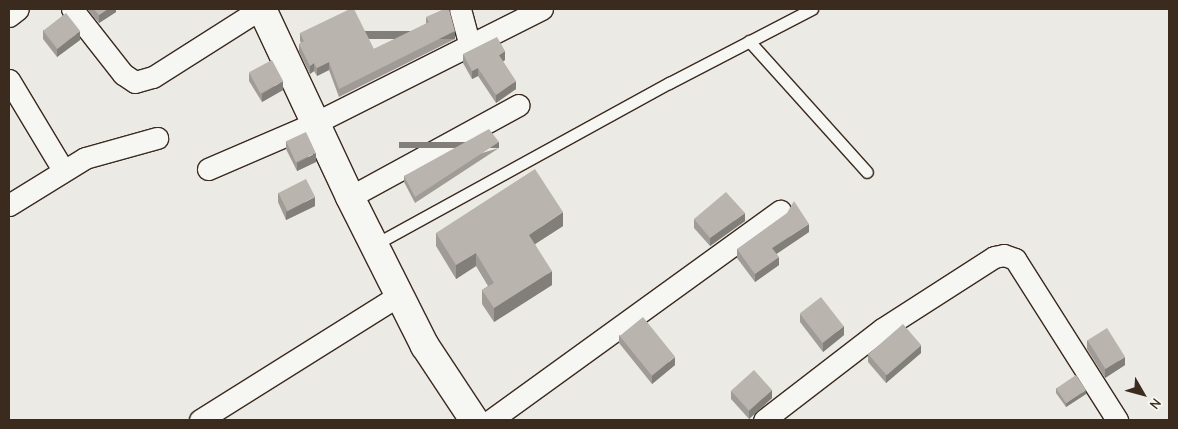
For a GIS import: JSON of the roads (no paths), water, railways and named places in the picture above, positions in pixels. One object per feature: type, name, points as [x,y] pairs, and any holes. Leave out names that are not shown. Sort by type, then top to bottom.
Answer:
[{"type":"street","points":[[9,16],[18,9]]},
{"type":"street","points":[[72,9],[124,74],[135,82],[153,77],[261,9],[350,197],[425,346],[474,420]]},
{"type":"street","points":[[460,9],[470,46]]},
{"type":"street","points":[[208,169],[315,123],[542,9]]},
{"type":"street","points":[[9,80],[63,170]]},
{"type":"street","points":[[350,197],[520,104]]},
{"type":"street","points":[[9,205],[63,170],[102,152],[157,138]]},
{"type":"street","points":[[491,420],[780,210]]},
{"type":"street","points":[[764,420],[882,329],[994,257],[1004,255],[1014,259],[1117,420]]},
{"type":"street","points":[[200,420],[399,294]]},
{"type":"lane","points":[[374,245],[749,41],[812,9]]},
{"type":"lane","points":[[749,41],[868,172]]}]
